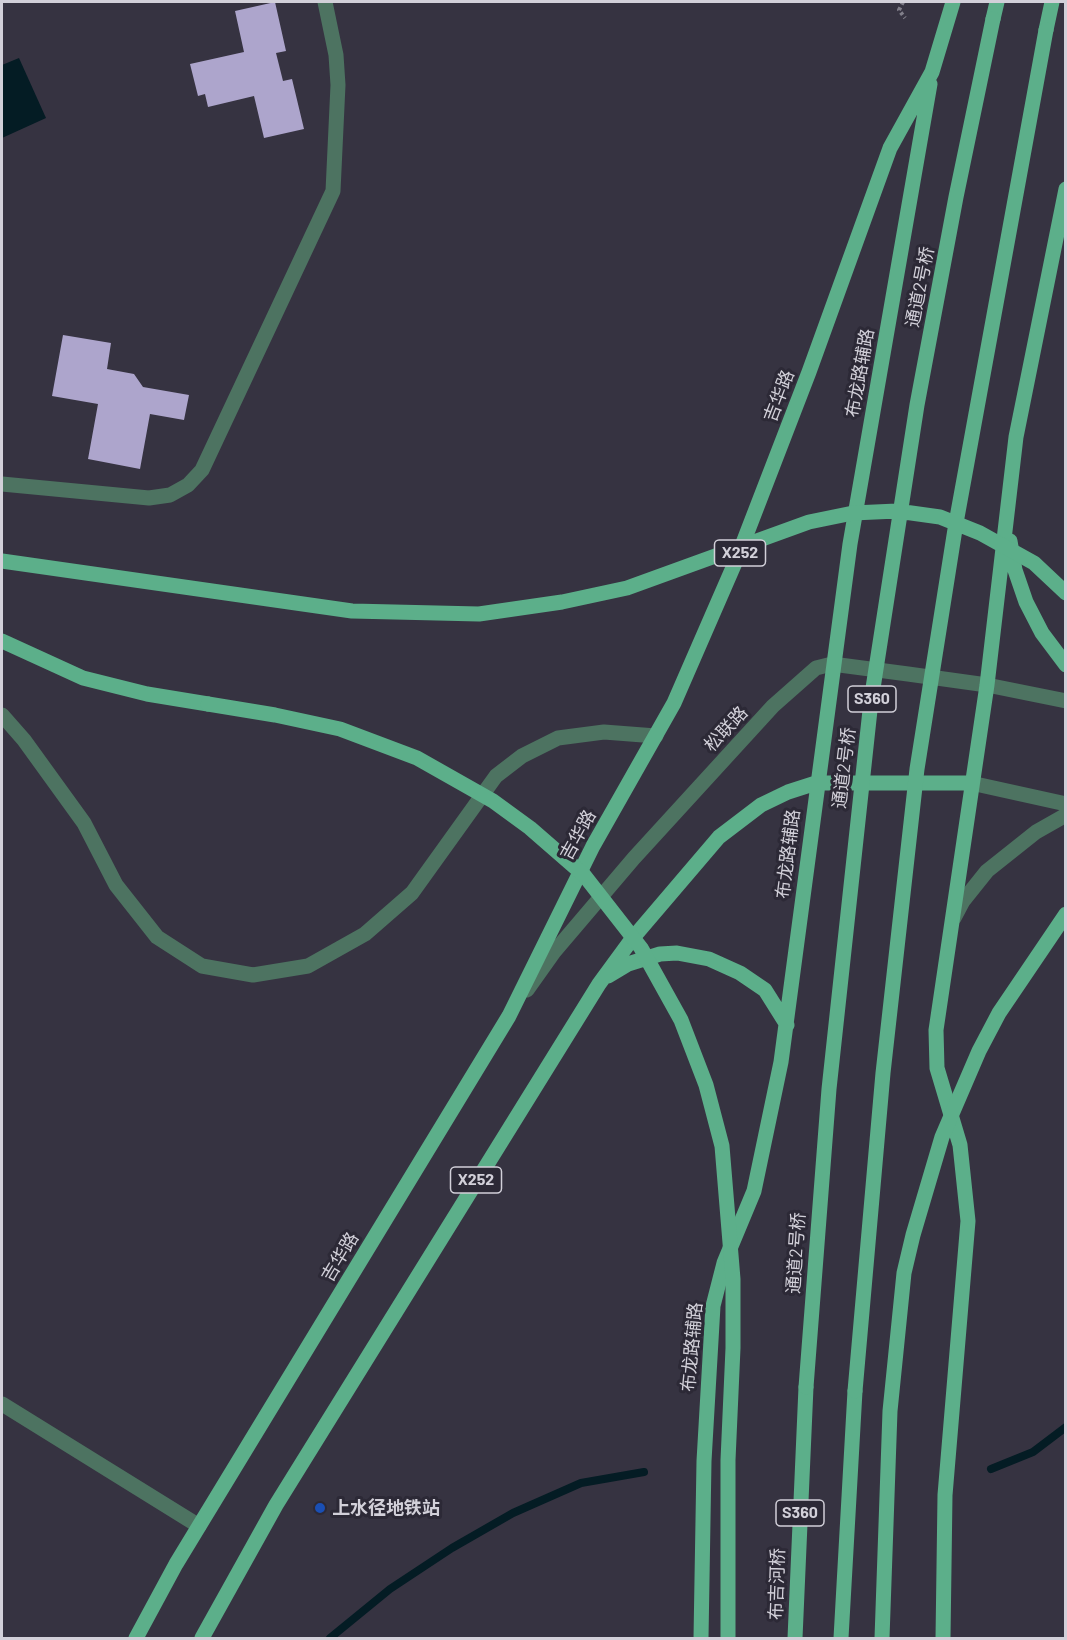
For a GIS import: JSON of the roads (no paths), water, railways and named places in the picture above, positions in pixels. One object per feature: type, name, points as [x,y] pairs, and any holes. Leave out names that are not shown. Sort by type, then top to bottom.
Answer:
[{"type":"main road","name":"吉华路","points":[[136,1638],[199,1526],[509,1016],[571,888],[656,736],[702,644],[809,372],[890,148],[932,72],[953,2]]},
{"type":"main road","name":"通道2号桥","points":[[806,1387],[829,1089],[871,701],[917,405],[997,2]]},
{"type":"main road","name":"S360","points":[[841,1638],[855,1391],[883,1072],[917,769],[956,523],[1052,2]]},
{"type":"main road","name":"布龙路辅路","points":[[700,1638],[704,1461],[712,1306],[724,1263],[754,1191],[787,1024],[816,783],[850,544],[932,72]]},
{"type":"main road","points":[[943,1638],[945,1495],[968,1221],[960,1145],[941,1088],[935,1050],[951,923],[987,685],[1016,437],[1065,189]]},
{"type":"main road","points":[[1007,509],[1015,570],[1026,602],[1042,633],[1065,665]]},
{"type":"main road","points":[[2,561],[352,611],[479,614],[562,602],[627,588],[809,522],[853,513],[897,511],[940,517],[981,533],[1034,562],[1065,593]]},
{"type":"main road","points":[[2,641],[83,678],[147,694],[275,715],[340,729],[417,758],[493,801],[530,828],[584,875],[641,948],[681,1020],[706,1085],[722,1146],[733,1279],[733,1348],[728,1460],[728,1638]]},
{"type":"main road","name":"X252","points":[[202,1638],[276,1505],[599,984],[632,939],[719,837],[760,805],[788,792],[816,783],[971,783]]},
{"type":"main road","points":[[882,1638],[890,1411],[904,1273],[913,1234],[942,1137],[979,1051],[999,1013],[1065,914]]},
{"type":"main road","points":[[599,984],[615,971],[644,958],[677,953],[693,955],[717,962],[753,980],[774,1000],[787,1024]]},
{"type":"main road","name":"布吉河桥","points":[[795,1638],[806,1387]]},
{"type":"street","points":[[2,484],[149,498],[170,495],[188,485],[202,470],[333,191],[338,85],[336,55],[325,2]]},
{"type":"street","points":[[832,664],[987,685],[1065,702]]},
{"type":"street","name":"松联路","points":[[509,1016],[554,952],[588,910],[765,715],[809,672],[832,664]]},
{"type":"street","points":[[2,715],[24,740],[84,824],[116,885],[157,937],[202,966],[253,975],[308,966],[365,934],[412,893],[496,776],[522,756],[558,738],[604,732],[656,736]]},
{"type":"street","points":[[971,783],[1065,804]]},
{"type":"street","points":[[951,923],[963,901],[987,871],[1036,832],[1065,815]]},
{"type":"street","points":[[2,1404],[199,1526]]},
{"type":"water","points":[[19,58],[46,118],[2,138],[2,65]]},
{"type":"waterway","points":[[991,1469],[1033,1452],[1066,1427]]},
{"type":"waterway","points":[[330,1638],[390,1589],[452,1548],[513,1513],[581,1483],[644,1472]]},
{"type":"place","name":"上水径地铁站","points":[[320,1508]]}]
